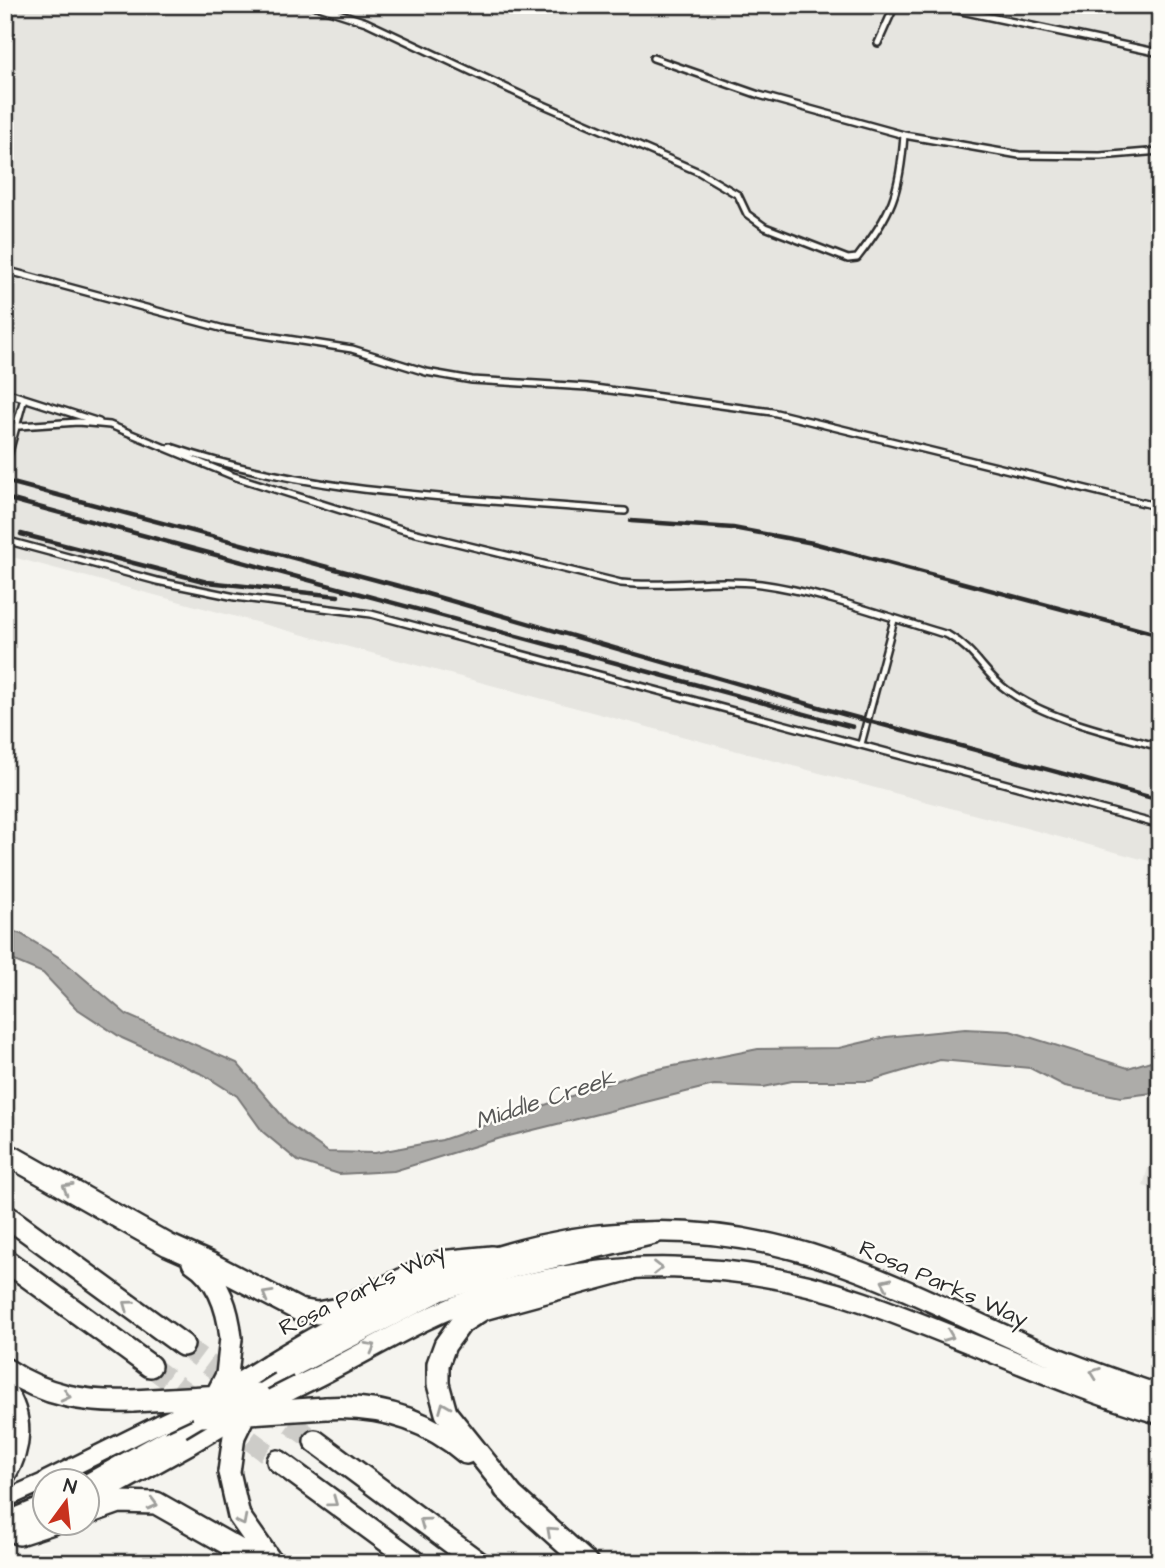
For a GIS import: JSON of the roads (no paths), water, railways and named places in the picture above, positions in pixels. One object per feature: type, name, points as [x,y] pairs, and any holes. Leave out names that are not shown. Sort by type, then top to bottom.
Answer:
[{"type":"highway","points":[[5,1153],[168,1245],[198,1265],[214,1283],[228,1317],[231,1338],[230,1368],[218,1396],[204,1416],[102,1477]]},
{"type":"highway","points":[[5,1215],[183,1345]]},
{"type":"highway","points":[[272,1563],[239,1517],[229,1472],[231,1445],[244,1414],[258,1394],[282,1374],[386,1315],[453,1285],[528,1262],[654,1233]]},
{"type":"highway","name":"Rosa Parks Way","points":[[244,1414],[282,1374],[409,1287],[492,1256],[564,1240],[654,1233],[742,1239],[828,1260],[1070,1364],[1160,1395]]},
{"type":"highway","points":[[168,1245],[211,1264],[287,1306],[317,1312],[346,1307],[440,1262],[492,1256]]},
{"type":"highway","points":[[5,1260],[150,1366]]},
{"type":"highway","points":[[516,1499],[446,1413],[438,1377],[444,1345],[461,1323],[483,1309],[630,1269]]},
{"type":"highway","name":"Rosa Parks Way","points":[[218,1396],[409,1327],[471,1300],[542,1280],[630,1269],[719,1271],[821,1290],[864,1302],[1069,1385],[1160,1414]]},
{"type":"highway","points":[[5,1370],[42,1389],[90,1401],[133,1402],[258,1394]]},
{"type":"highway","points":[[5,1391],[17,1417],[18,1435],[14,1457],[5,1475]]},
{"type":"highway","points":[[204,1416],[326,1408],[378,1410],[428,1427],[456,1445],[587,1563]]},
{"type":"highway","points":[[314,1441],[479,1563]]},
{"type":"highway","points":[[278,1461],[416,1563]]},
{"type":"highway","points":[[102,1509],[126,1501],[156,1503],[262,1563]]},
{"type":"highway","points":[[10,1533],[32,1517]]},
{"type":"highway","points":[[10,1533],[32,1528]]},
{"type":"main road","name":"Rosa Parks Way","points":[[102,1491],[176,1435],[218,1396]]},
{"type":"main road","name":"Rosa Parks Way","points":[[88,1466],[244,1414]]},
{"type":"main road","name":"Rosa Parks Way","points":[[5,1499],[32,1487]]},
{"type":"main road","points":[[10,1533],[32,1527]]},
{"type":"lane","points":[[313,5],[366,22],[530,99],[699,172],[738,195],[747,214],[765,227],[848,259],[856,258],[880,228],[894,202],[901,180],[904,135]]},
{"type":"lane","points":[[878,43],[895,5]]},
{"type":"lane","points":[[933,5],[1160,53]]},
{"type":"lane","points":[[653,58],[759,96],[904,135],[1019,155],[1100,156],[1160,151]]},
{"type":"lane","points":[[5,270],[225,329],[352,349],[426,372],[472,380],[587,387],[772,412],[1160,506]]},
{"type":"lane","points":[[5,392],[178,449],[283,476],[358,489],[625,511]]},
{"type":"lane","points":[[5,467],[24,398]]},
{"type":"lane","points":[[5,427],[78,422],[110,425],[233,476],[404,530],[621,583],[653,587],[722,582],[764,584],[894,620],[948,635],[967,645],[1006,690],[1027,702],[1107,732],[1160,747]]},
{"type":"lane","points":[[5,540],[157,582],[235,597],[371,614],[1160,825]]},
{"type":"lane","points":[[861,744],[894,620]]},
{"type":"tunnel","points":[[183,1345],[239,1387]]},
{"type":"tunnel","points":[[150,1366],[278,1461]]},
{"type":"tunnel","points":[[265,1405],[315,1441]]},
{"type":"railway","points":[[5,481],[410,589],[843,714],[1160,800]]},
{"type":"railway","points":[[5,498],[853,727]]},
{"type":"railway","points":[[631,521],[733,528],[813,543],[1160,635]]},
{"type":"railway","points":[[21,534],[207,582],[338,596]]},
{"type":"water label","name":"Middle Creek","points":[[545,1099]]}]
